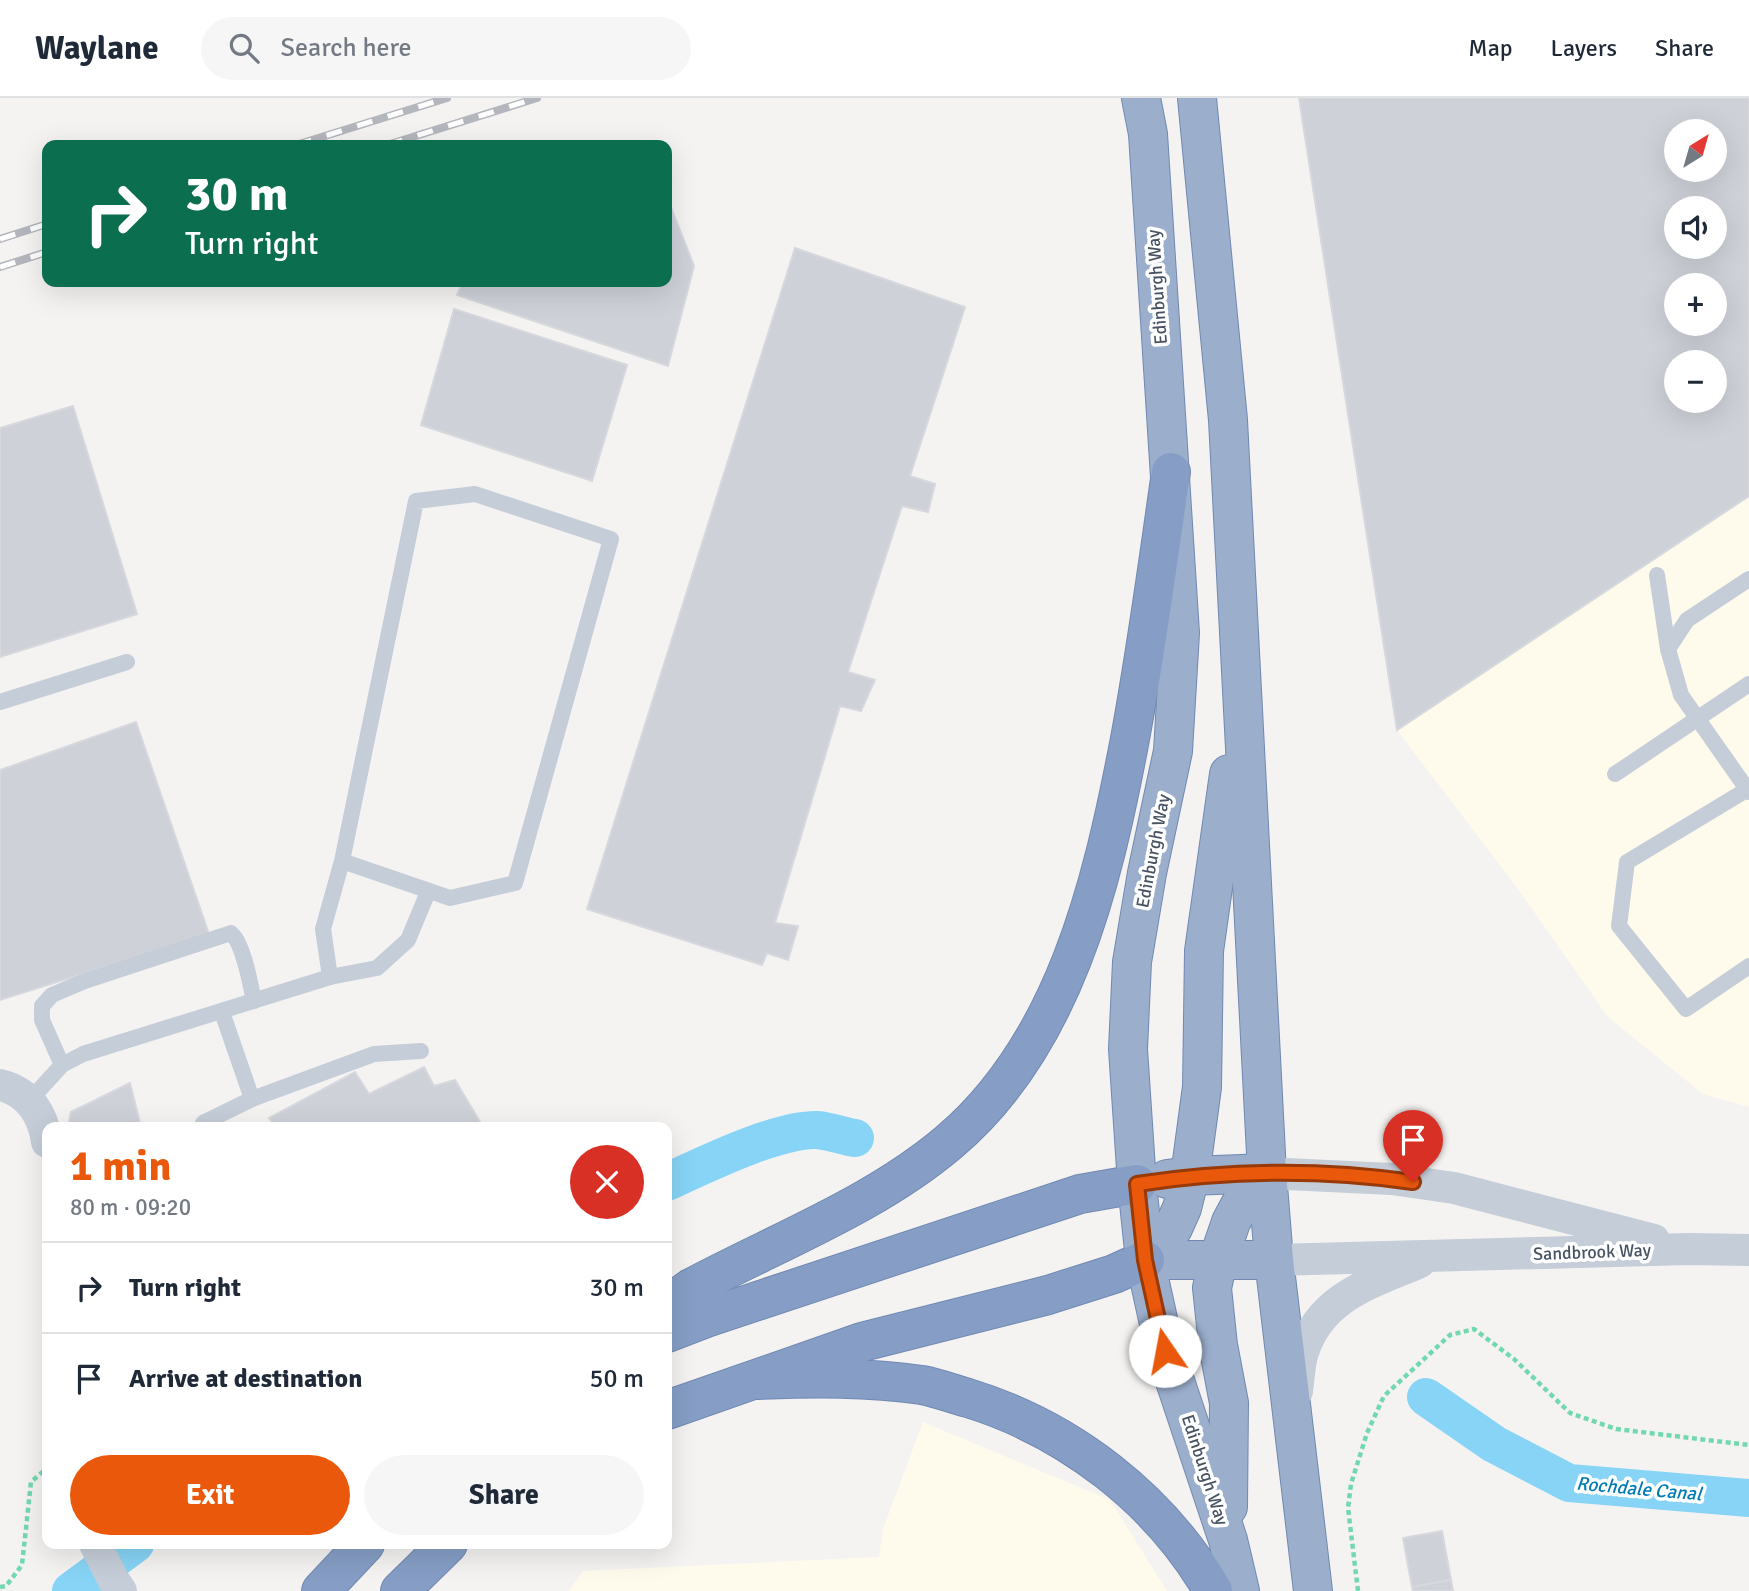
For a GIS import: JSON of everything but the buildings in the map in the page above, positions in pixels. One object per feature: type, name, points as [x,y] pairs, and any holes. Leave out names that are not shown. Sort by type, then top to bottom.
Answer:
[{"type":"highway","name":"Edinburgh Way","points":[[1141,98],[1148,134],[1180,633],[1173,751],[1147,873],[1132,962],[1128,1049],[1145,1260],[1165,1351],[1228,1540],[1240,1591]]},
{"type":"highway","points":[[1197,98],[1228,420],[1267,1172],[1274,1260],[1312,1591]]},
{"type":"highway","points":[[672,1301],[691,1288],[902,1179],[951,1141],[993,1097],[1029,1048],[1058,993],[1087,918],[1116,811],[1146,656],[1171,472]]},
{"type":"highway","points":[[672,1408],[862,1342],[1048,1295],[1114,1274],[1145,1260],[1160,1247],[1182,1208],[1190,1176],[1202,1087],[1204,951],[1241,687]]},
{"type":"highway","points":[[672,1331],[1080,1194],[1190,1176],[1267,1172]]},
{"type":"highway","points":[[1228,1540],[1228,1403],[1212,1289],[1218,1260],[1231,1222],[1246,1194],[1267,1172]]},
{"type":"highway","points":[[1145,1260],[1274,1260]]},
{"type":"highway","points":[[758,1380],[842,1378],[924,1385],[998,1408],[1051,1433],[1129,1488],[1199,1567],[1213,1591]]},
{"type":"highway","points":[[400,1591],[443,1549]]},
{"type":"street","points":[[0,1085],[15,1090],[30,1100],[42,1124]]},
{"type":"street","points":[[1267,1172],[1392,1179],[1454,1188],[1689,1249]]},
{"type":"street","name":"Sandbrook Way","points":[[1274,1260],[1689,1249],[1749,1250]]},
{"type":"street","name":"Sandbrook Way","points":[[1292,1419],[1303,1352],[1324,1312],[1352,1292],[1434,1256]]},
{"type":"street","points":[[98,1549],[121,1591]]},
{"type":"lane","points":[[330,977],[323,929],[342,861],[416,501],[475,494],[611,539],[515,883],[450,898],[342,861]]},
{"type":"lane","points":[[1657,575],[1668,649],[1681,695],[1746,782],[1627,862],[1619,926],[1686,1009],[1749,966]]},
{"type":"lane","points":[[1668,649],[1687,620],[1749,579]]},
{"type":"lane","points":[[0,702],[127,662]]},
{"type":"lane","points":[[1615,774],[1749,684]]},
{"type":"lane","points":[[30,1100],[62,1065],[83,1054],[330,977],[377,968],[408,940],[428,892]]},
{"type":"lane","points":[[62,1065],[42,1020],[42,1006],[52,995],[85,981],[231,933],[235,936],[243,959],[254,1001]]},
{"type":"lane","points":[[222,1012],[252,1099]]},
{"type":"lane","points":[[207,1122],[252,1099],[374,1054],[421,1051]]},
{"type":"path","points":[[1359,1591],[1348,1507],[1351,1484],[1367,1433],[1384,1396],[1450,1335],[1474,1329],[1514,1359],[1570,1413],[1616,1429],[1749,1445]]},
{"type":"path","points":[[0,1587],[6,1586],[22,1565],[31,1482],[42,1472]]},
{"type":"shaded area","points":[[1299,98],[1749,98],[1749,1107],[1703,1094],[1608,1017],[1518,889],[1397,730]]},
{"type":"shaded area","points":[[923,1422],[1110,1500],[1167,1591],[569,1591],[583,1571],[879,1557],[883,1529]]},
{"type":"waterway","name":"Rochdale Canal","points":[[672,1180],[741,1149],[782,1135],[817,1130],[855,1138]]},
{"type":"waterway","name":"Rochdale Canal","points":[[1426,1397],[1494,1444],[1569,1483],[1749,1498]]},
{"type":"waterway","name":"Rochdale Canal","points":[[71,1591],[128,1549]]},
{"type":"railway","points":[[312,140],[447,98]]},
{"type":"railway","points":[[403,140],[537,98]]},
{"type":"railway","points":[[0,239],[42,226]]},
{"type":"railway","points":[[0,267],[42,254]]},
{"type":"route","points":[[1165,1351],[1145,1260],[1137,1184],[1190,1176],[1267,1172],[1413,1182]]}]
